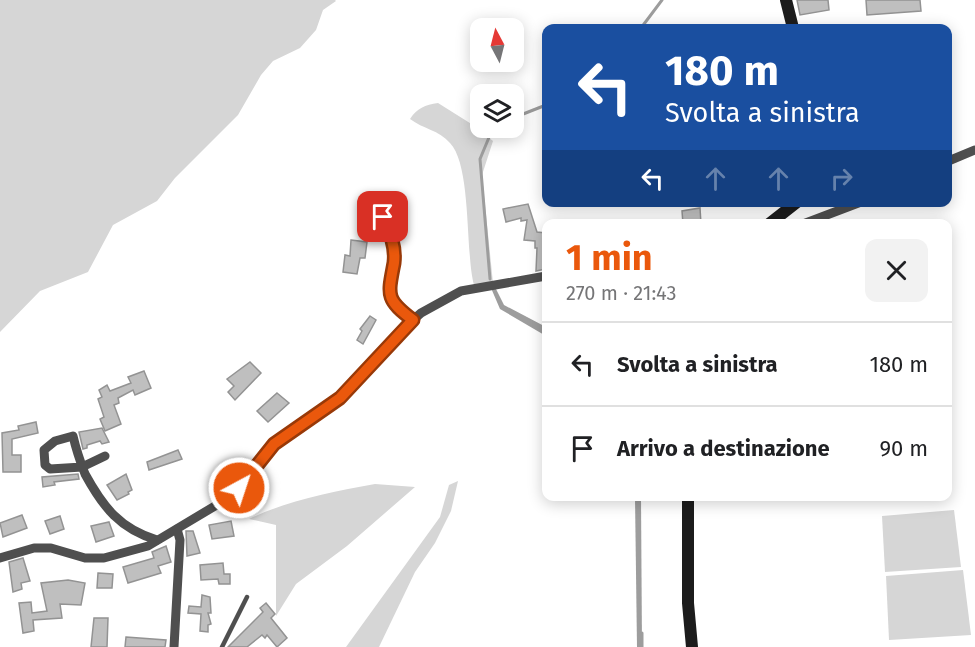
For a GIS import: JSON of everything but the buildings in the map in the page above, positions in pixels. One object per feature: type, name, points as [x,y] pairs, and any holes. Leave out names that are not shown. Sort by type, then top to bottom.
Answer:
[{"type":"street","points":[[786,0],[792,24]]},
{"type":"street","points":[[952,160],[975,150]]},
{"type":"street","points":[[775,219],[791,207]]},
{"type":"street","points":[[817,219],[848,207]]},
{"type":"street","points":[[0,558],[34,548],[51,548],[85,558],[104,558],[157,540],[230,497],[274,444],[340,398],[413,320],[461,291],[542,277]]},
{"type":"street","points":[[105,456],[82,467],[50,470],[45,465],[44,450],[55,441],[73,436],[82,467],[95,492],[124,527],[157,540]]},
{"type":"street","points":[[688,501],[688,603],[692,647]]},
{"type":"street","points":[[174,647],[180,540],[177,529]]},
{"type":"lane","points":[[373,206],[391,232],[394,247],[394,262],[388,282],[390,294],[399,309],[413,320]]},
{"type":"lane","points":[[222,647],[247,597]]},
{"type":"shaded area","points":[[0,0],[336,1],[323,10],[316,30],[300,48],[273,61],[261,75],[238,115],[175,178],[157,201],[113,225],[88,272],[40,291],[0,332]]},
{"type":"shaded area","points":[[438,103],[470,123],[470,138],[489,138],[493,141],[482,175],[493,283],[474,285],[465,189],[457,154],[446,139],[410,119],[416,112]]},
{"type":"shaded area","points":[[495,287],[504,305],[542,325],[542,334],[500,309],[491,288]]},
{"type":"shaded area","points":[[458,481],[451,511],[435,543],[415,572],[379,647],[346,647],[440,517],[449,485]]},
{"type":"shaded area","points":[[375,484],[415,487],[347,546],[296,584],[276,616],[276,525],[249,519],[295,502]]},
{"type":"shaded area","points":[[635,501],[641,501],[642,647],[637,647]]},
{"type":"shaded area","points":[[954,510],[961,567],[885,572],[882,516]]},
{"type":"shaded area","points":[[963,570],[971,635],[889,640],[886,576]]},
{"type":"waterway","points":[[644,24],[662,0]]},
{"type":"waterway","points":[[524,114],[542,107]]},
{"type":"waterway","points":[[489,138],[480,159],[490,279]]},
{"type":"waterway","points":[[642,633],[642,647]]},
{"type":"route","points":[[239,488],[274,444],[340,398],[413,320],[399,309],[390,294],[388,282],[394,262],[394,247],[391,232],[383,217]]}]
